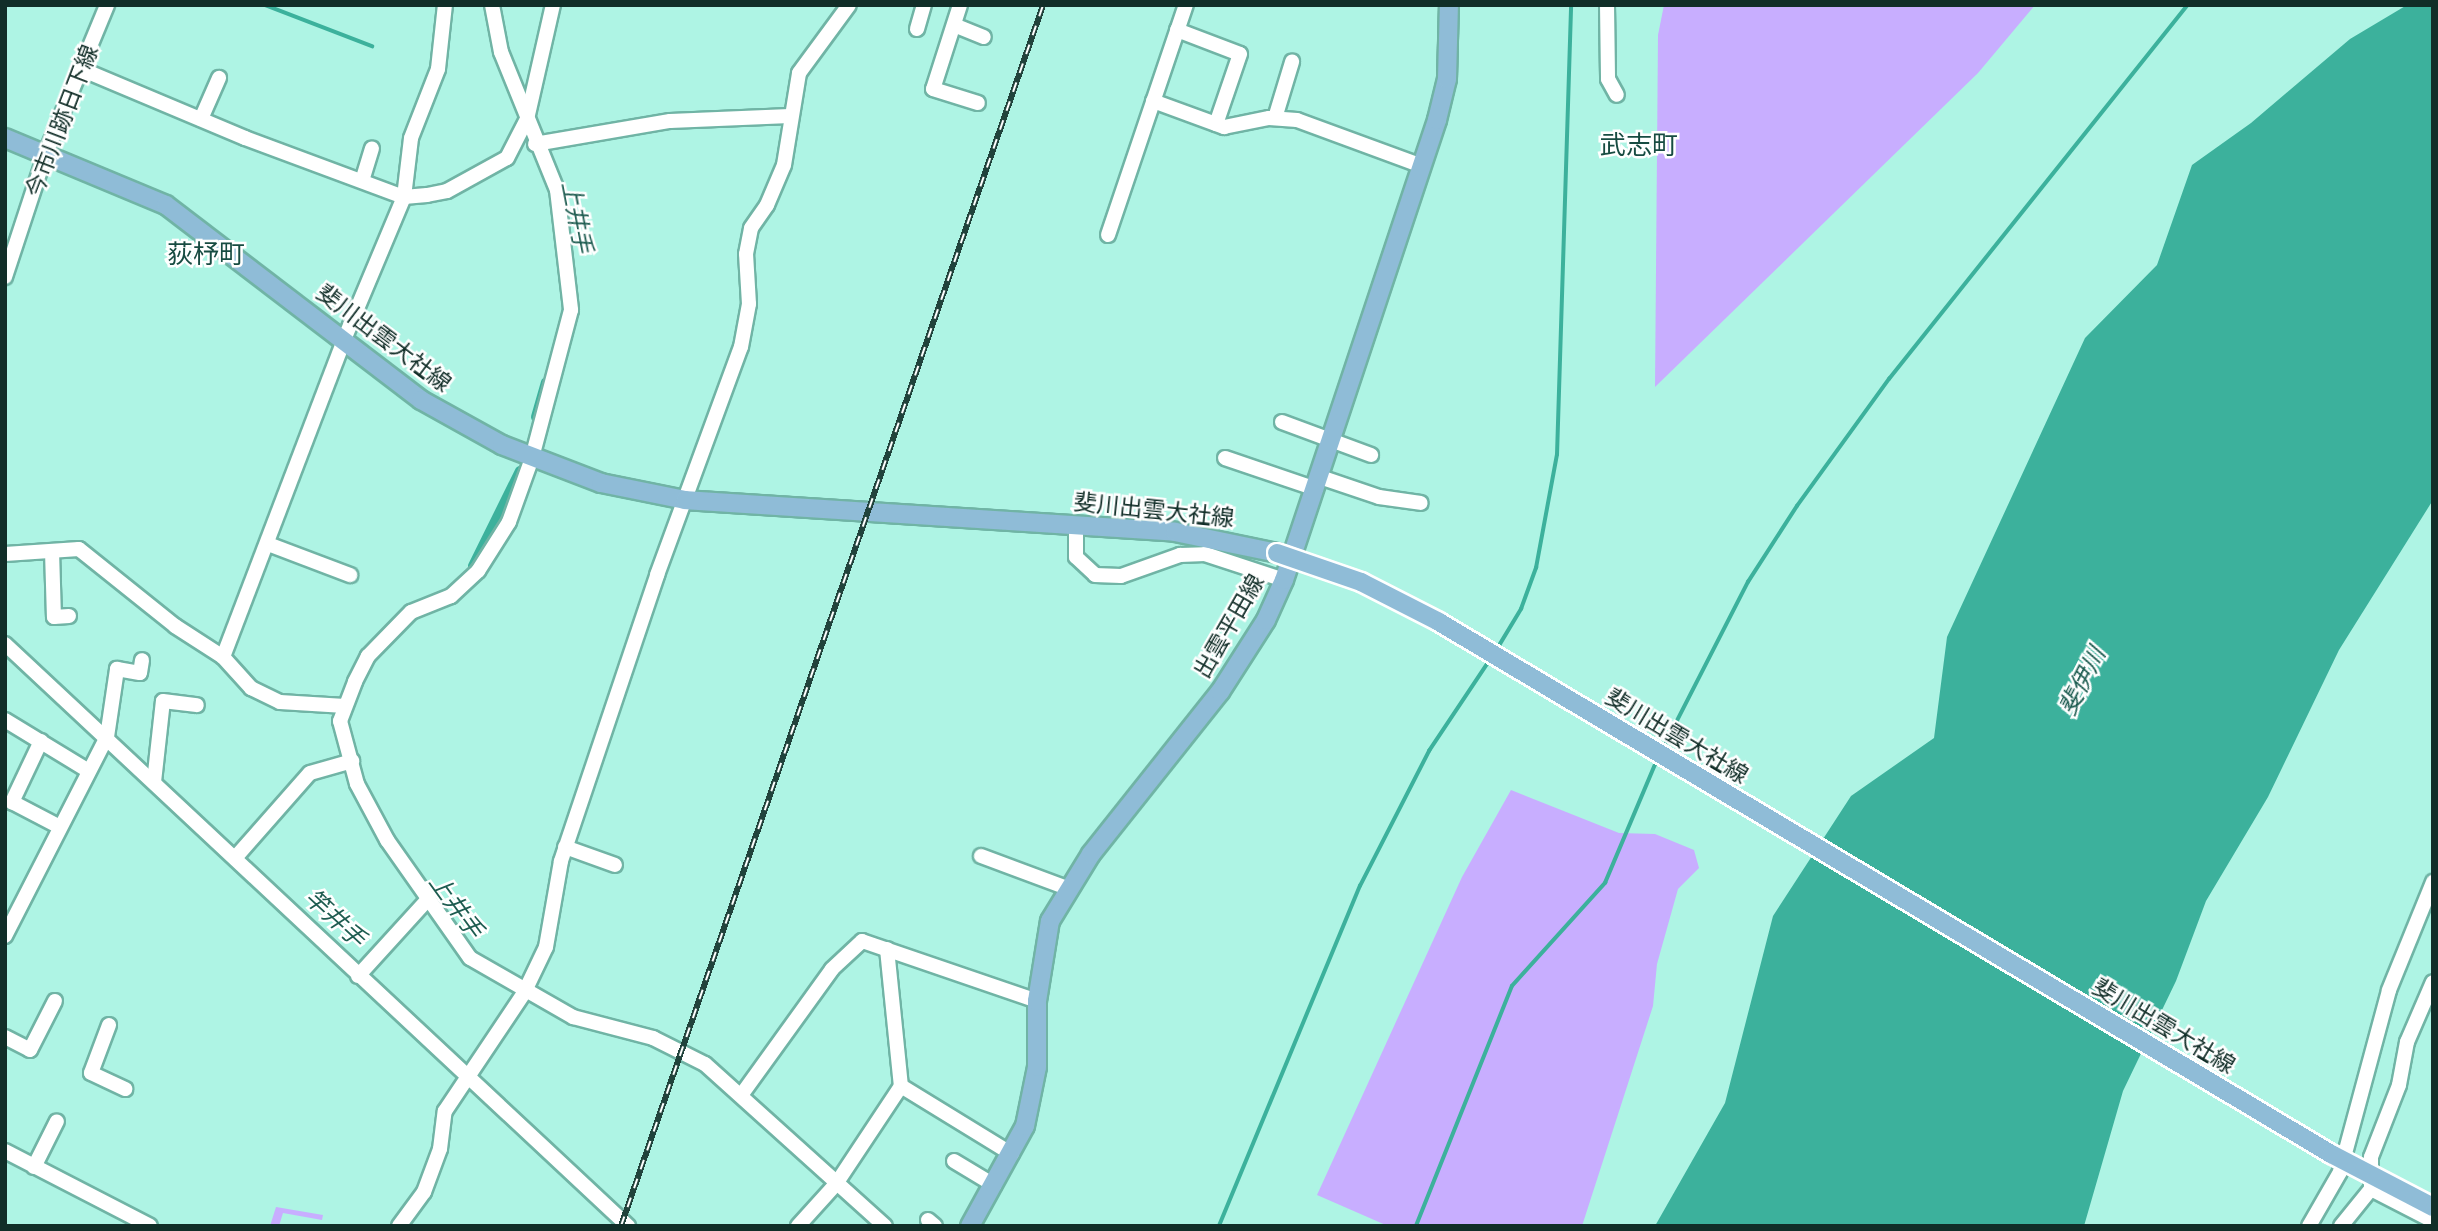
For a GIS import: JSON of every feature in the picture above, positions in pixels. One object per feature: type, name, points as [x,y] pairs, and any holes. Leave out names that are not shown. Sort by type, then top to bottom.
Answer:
[{"type":"main road","name":"出雲平田線","points":[[970,1226],[1012,1154],[1032,1097],[1037,1000],[1050,921],[1067,888],[1220,692],[1266,620],[1284,580],[1422,166],[1447,79],[1449,5]]},
{"type":"main road","name":"斐川出雲大社線","points":[[5,138],[166,205],[247,262],[343,342],[421,400],[532,458],[601,483],[685,500],[1175,532],[1277,553],[1361,582],[1438,622],[2319,1147],[2433,1207]]},
{"type":"street","name":"今市川跡日下線","points":[[5,277],[46,155],[107,5]]},
{"type":"street","points":[[223,657],[343,342],[404,197],[411,138],[438,69],[445,5]]},
{"type":"street","points":[[492,5],[501,52],[535,144],[557,190],[571,298],[532,458],[509,522],[478,571],[452,596],[411,612],[368,656],[345,706],[340,721],[357,784],[387,840],[470,958],[524,993],[573,1017],[682,1050],[742,1094],[836,1184],[886,1226]]},
{"type":"street","points":[[81,69],[201,119],[404,197],[447,191],[507,158],[527,119],[553,5]]},
{"type":"street","points":[[399,1226],[424,1192],[440,1149],[445,1111],[524,993],[546,947],[565,847],[741,347],[749,304],[746,254],[751,228],[767,205],[784,165],[799,74],[849,5]]},
{"type":"street","points":[[917,29],[924,5]]},
{"type":"street","points":[[960,5],[933,89],[978,103]]},
{"type":"street","points":[[1108,235],[1186,5]]},
{"type":"street","points":[[1607,5],[1608,79],[1616,95]]},
{"type":"street","points":[[954,25],[984,37]]},
{"type":"street","points":[[1177,30],[1240,54],[1216,124]]},
{"type":"street","points":[[1275,118],[1292,62]]},
{"type":"street","points":[[201,119],[219,78]]},
{"type":"street","points":[[1153,102],[1224,127],[1275,118],[1297,120],[1422,166]]},
{"type":"street","points":[[535,144],[670,121],[790,116]]},
{"type":"street","points":[[362,181],[372,149]]},
{"type":"street","points":[[1282,422],[1371,454]]},
{"type":"street","points":[[1225,458],[1318,483],[1379,497],[1421,503]]},
{"type":"street","points":[[1076,527],[1076,557],[1095,575],[1121,576],[1180,555],[1205,554],[1284,580]]},
{"type":"street","points":[[268,544],[351,575]]},
{"type":"street","points":[[5,554],[79,548],[175,626],[223,657],[251,688],[280,702],[345,706]]},
{"type":"street","points":[[52,551],[54,617],[69,616]]},
{"type":"street","points":[[5,644],[628,1226]]},
{"type":"street","points":[[5,936],[107,737],[117,669],[140,673],[142,660]]},
{"type":"street","points":[[154,782],[163,701],[197,705]]},
{"type":"street","points":[[5,720],[89,771]]},
{"type":"street","points":[[41,741],[12,802],[61,827]]},
{"type":"street","points":[[235,858],[310,773],[352,761]]},
{"type":"street","points":[[565,847],[615,865]]},
{"type":"street","points":[[981,856],[1067,888]]},
{"type":"street","points":[[2309,1226],[2340,1172],[2389,990],[2433,882]]},
{"type":"street","points":[[358,976],[429,898]]},
{"type":"street","points":[[742,1094],[832,969],[862,941],[1037,1000]]},
{"type":"street","points":[[798,1226],[836,1184],[901,1086],[887,949]]},
{"type":"street","points":[[2341,1226],[2371,1189],[2371,1157],[2399,1085],[2407,1042],[2433,982]]},
{"type":"street","points":[[5,1037],[30,1050],[55,1001]]},
{"type":"street","points":[[110,1025],[91,1073],[125,1089]]},
{"type":"street","points":[[901,1086],[1012,1154]]},
{"type":"street","points":[[34,1167],[57,1121]]},
{"type":"street","points":[[7,1157],[34,1167],[150,1226]]},
{"type":"street","points":[[954,1161],[994,1185]]},
{"type":"street","points":[[2371,1189],[2433,1221]]},
{"type":"shaded area","points":[[1664,5],[2035,5],[1978,73],[1655,387],[1658,35]]},
{"type":"shaded area","points":[[1511,790],[1619,833],[1655,834],[1694,850],[1699,868],[1678,889],[1657,964],[1653,1006],[1582,1226],[1388,1226],[1317,1195],[1462,877]]},
{"type":"shaded area","points":[[276,1207],[323,1215],[322,1220],[283,1213],[279,1226],[270,1226]]},
{"type":"water","name":"斐伊川","points":[[2407,5],[2433,5],[2433,500],[2339,650],[2268,797],[2206,901],[2176,981],[2123,1091],[2084,1226],[1655,1226],[1725,1103],[1773,916],[1851,796],[1934,738],[1947,637],[2085,338],[2157,265],[2192,165],[2251,123],[2350,39]]},
{"type":"waterway","points":[[265,5],[372,46]]},
{"type":"waterway","points":[[1497,649],[1521,609],[1536,568],[1557,455],[1571,5]]},
{"type":"waterway","points":[[1662,750],[1748,582],[1797,506],[1889,379],[2188,5]]},
{"type":"waterway","name":"上井手","points":[[536,417],[546,382]]},
{"type":"waterway","name":"上井手","points":[[473,566],[520,471]]},
{"type":"waterway","points":[[1219,1226],[1360,886],[1429,751],[1491,658]]},
{"type":"waterway","points":[[1416,1226],[1512,986],[1605,883],[1657,760]]},
{"type":"railway","points":[[621,1226],[1043,5]]},
{"type":"district","name":"武志町","points":[[1639,145]]},
{"type":"district","name":"荻杼町","points":[[206,254]]},
{"type":"water label","name":"竿井手","points":[[335,918]]}]
